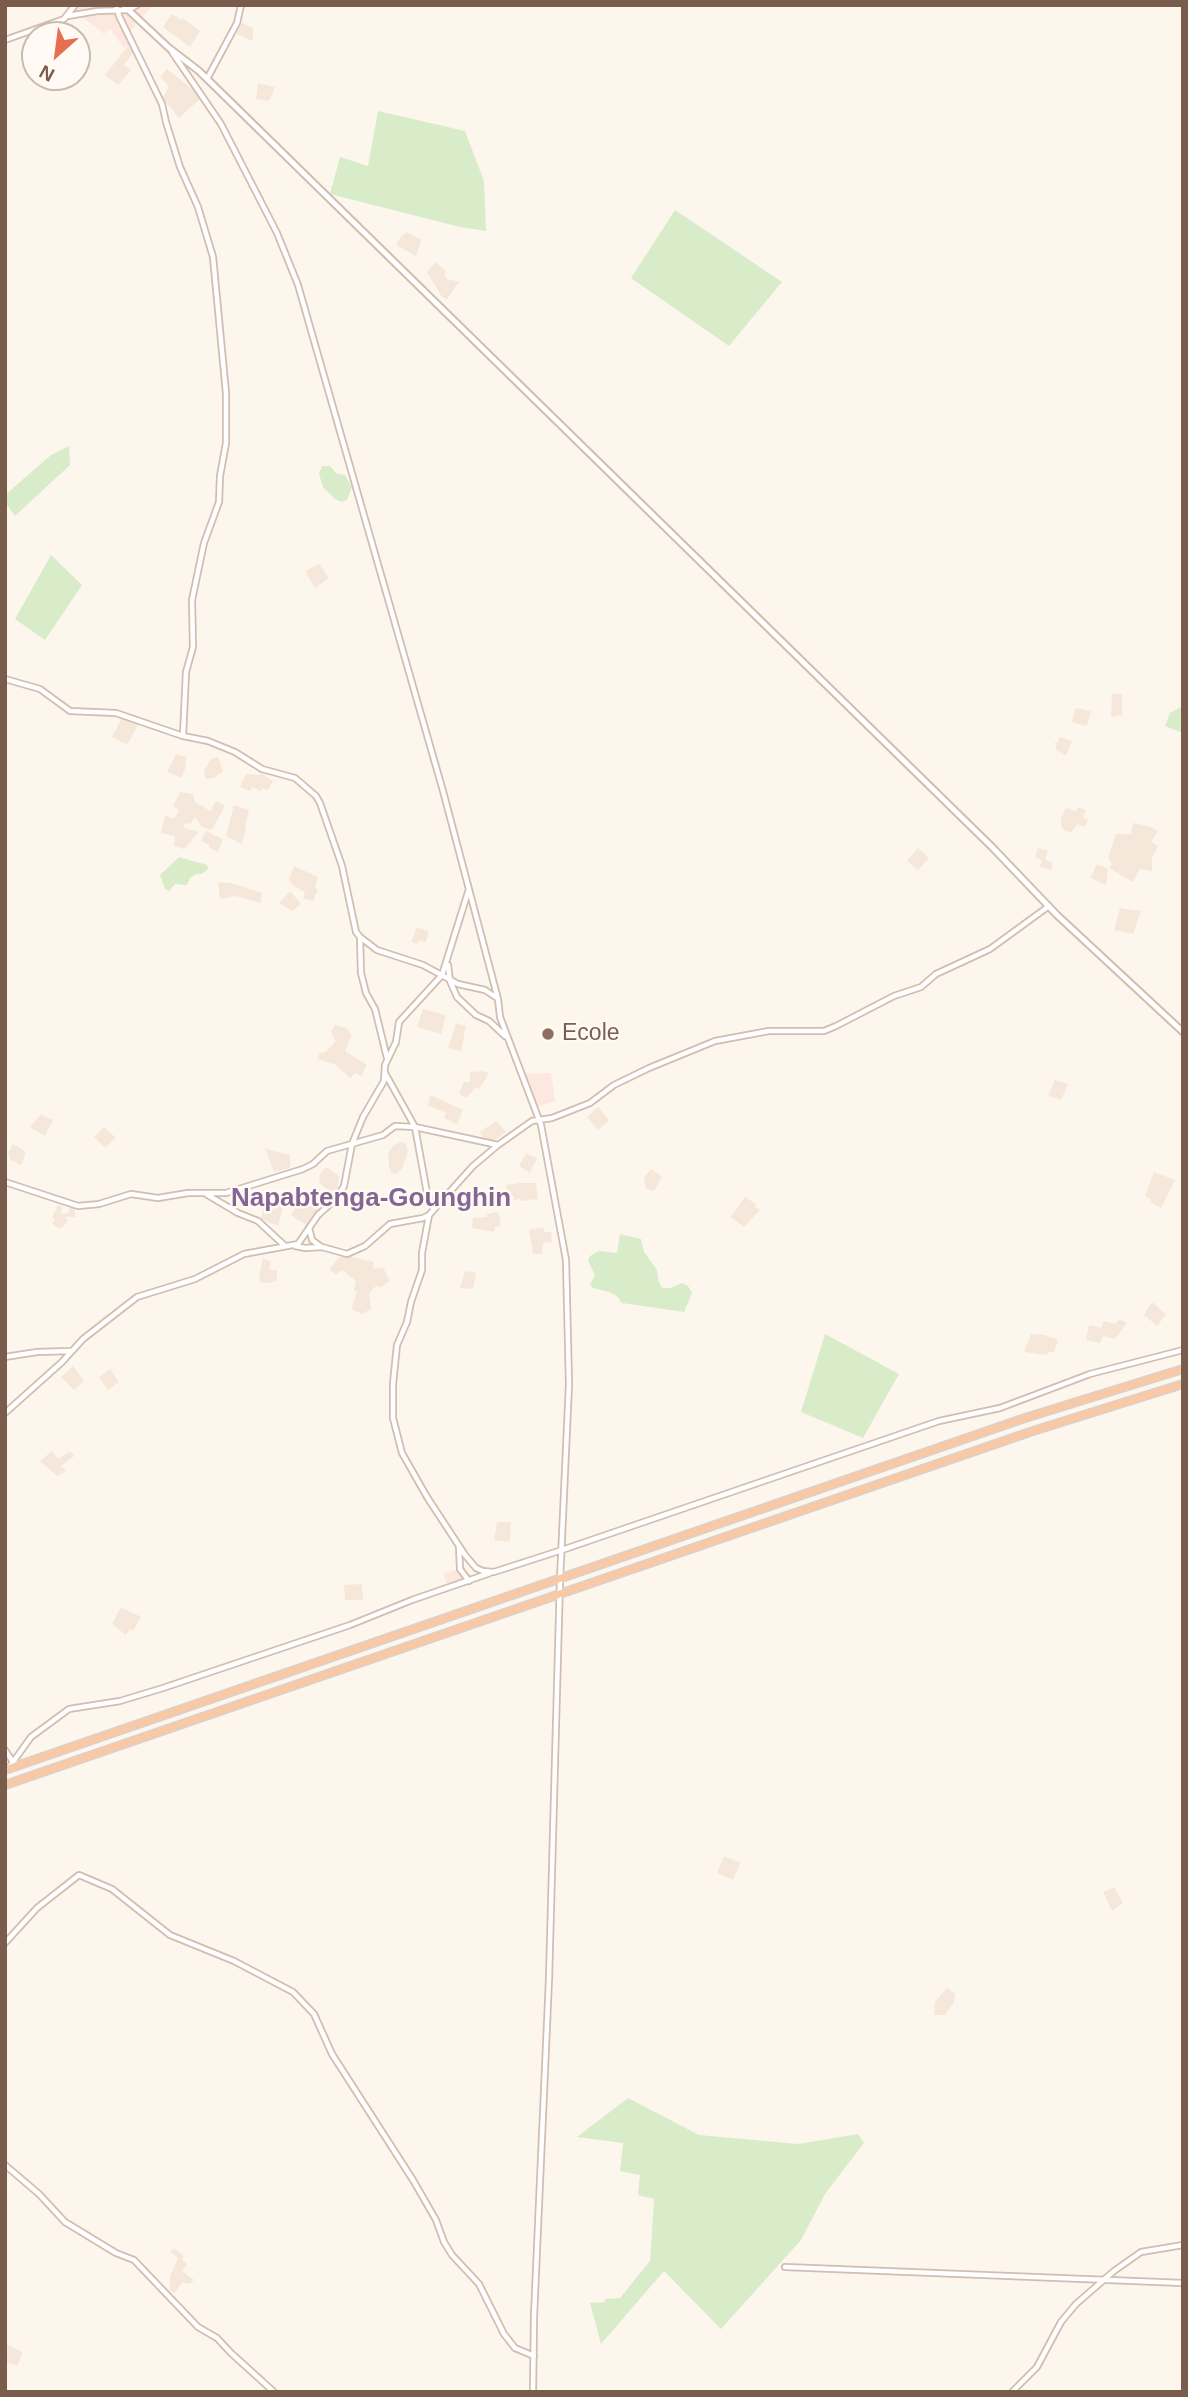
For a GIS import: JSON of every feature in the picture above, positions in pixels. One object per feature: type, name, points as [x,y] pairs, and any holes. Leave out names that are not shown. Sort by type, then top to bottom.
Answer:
[{"type":"highway","points":[[6,1770],[1025,1418],[1183,1369]]},
{"type":"highway","points":[[5,1785],[1033,1431],[1183,1384]]},
{"type":"street","points":[[67,16],[75,5]]},
{"type":"street","points":[[5,40],[67,16],[136,5]]},
{"type":"street","points":[[207,79],[237,23],[241,5]]},
{"type":"street","points":[[121,7],[207,79],[992,847],[1049,906],[1183,1032]]},
{"type":"street","points":[[121,7],[162,104],[180,167],[198,207],[210,247],[226,393],[226,443],[219,502],[204,543],[192,600],[193,647],[186,672],[183,736]]},
{"type":"street","points":[[169,48],[221,124],[277,233],[298,285],[440,779],[506,1038],[514,1052],[539,1120],[551,1170],[566,1260],[569,1384],[533,2392]]},
{"type":"street","points":[[5,678],[40,689],[70,711],[116,713],[183,736],[208,741],[235,752],[262,769],[295,778],[316,796],[325,816],[339,858],[356,932],[360,937],[377,950],[423,965],[450,981],[481,988],[498,999]]},
{"type":"street","points":[[295,1246],[337,1198],[344,1186],[352,1144],[363,1117],[384,1081],[387,1059],[396,1042],[399,1022],[442,977],[469,888]]},
{"type":"street","points":[[494,1572],[476,1568],[427,1497],[402,1452],[393,1412],[397,1345],[407,1322],[422,1270],[422,1253],[429,1215],[433,1209],[473,1166],[533,1121],[552,1118],[590,1103],[614,1085],[715,1041],[769,1031],[824,1031],[836,1026],[894,996],[921,987],[936,974],[990,949],[1049,906]]},
{"type":"street","points":[[360,937],[360,973],[366,993],[375,1009],[387,1059]]},
{"type":"street","points":[[448,961],[450,981],[457,997],[468,1009],[489,1021],[506,1038]]},
{"type":"street","points":[[385,1073],[415,1127],[427,1193],[433,1209]]},
{"type":"street","points":[[5,1182],[78,1206],[99,1204],[131,1194],[158,1198],[188,1193],[226,1193],[303,1169],[313,1164],[327,1150],[383,1135],[396,1126],[415,1127],[498,1146]]},
{"type":"street","points":[[205,1193],[237,1213],[258,1221],[286,1246]]},
{"type":"street","points":[[309,1228],[312,1240],[322,1247],[342,1254],[352,1252],[371,1241],[390,1224],[429,1215]]},
{"type":"street","points":[[5,1413],[94,1330],[137,1297],[195,1279],[244,1254],[286,1246],[322,1247]]},
{"type":"street","points":[[6,1770],[31,1737],[69,1709],[120,1701],[163,1688],[894,1435],[940,1421],[1000,1408],[1090,1374],[1183,1350]]},
{"type":"street","points":[[5,1357],[37,1352],[72,1351]]},
{"type":"street","points":[[459,1546],[460,1569],[468,1581]]},
{"type":"street","points":[[5,1750],[13,1762]]},
{"type":"street","points":[[5,1943],[37,1909],[79,1875],[112,1889],[170,1935],[234,1961],[293,1992],[314,2014],[332,2054],[413,2180],[452,2255],[480,2284],[504,2334],[515,2348],[534,2356]]},
{"type":"street","points":[[5,2165],[39,2194],[65,2222],[116,2253],[134,2260],[198,2327],[217,2338],[274,2392]]},
{"type":"street","points":[[1012,2392],[1037,2367],[1061,2322],[1076,2304],[1141,2252],[1183,2245]]},
{"type":"street","points":[[786,2267],[1183,2283]]},
{"type":"shaded area","points":[[67,5],[151,7],[128,34],[132,42],[124,48],[110,29],[104,34],[91,21]]},
{"type":"shaded area","points":[[172,14],[181,20],[183,18],[200,31],[190,47],[163,27]]},
{"type":"shaded area","points":[[242,23],[253,28],[253,41],[236,34]]},
{"type":"shaded area","points":[[128,46],[134,52],[124,65],[131,70],[118,85],[105,75]]},
{"type":"shaded area","points":[[167,69],[202,97],[179,118],[163,98],[169,86],[160,77]]},
{"type":"shaded area","points":[[258,83],[275,87],[269,101],[256,99]]},
{"type":"shaded area","points":[[406,232],[421,240],[416,256],[396,245]]},
{"type":"shaded area","points":[[435,262],[446,271],[444,274],[447,279],[459,282],[447,299],[442,297],[427,272]]},
{"type":"shaded area","points":[[319,564],[329,578],[315,588],[305,571]]},
{"type":"shaded area","points":[[1112,694],[1122,694],[1122,715],[1111,717]]},
{"type":"shaded area","points":[[1075,708],[1091,711],[1087,726],[1072,722]]},
{"type":"shaded area","points":[[122,718],[138,725],[127,745],[112,737]]},
{"type":"shaded area","points":[[1060,737],[1072,741],[1066,756],[1055,749],[1057,745],[1054,743],[1058,742]]},
{"type":"shaded area","points":[[176,754],[186,757],[181,778],[167,772]]},
{"type":"shaded area","points":[[218,757],[223,771],[214,778],[206,779],[204,771],[211,759]]},
{"type":"shaded area","points":[[261,773],[273,781],[268,790],[262,788],[261,791],[252,787],[250,791],[240,787],[246,774]]},
{"type":"shaded area","points":[[180,792],[193,794],[195,802],[210,811],[216,801],[225,806],[213,828],[209,830],[201,826],[195,817],[190,824],[185,823],[184,828],[199,832],[184,849],[174,846],[175,836],[161,833],[165,815],[174,819],[179,810],[173,806]]},
{"type":"shaded area","points":[[234,805],[249,810],[241,844],[226,836]]},
{"type":"shaded area","points":[[1078,807],[1086,810],[1083,817],[1088,820],[1085,827],[1077,824],[1071,833],[1064,830],[1061,819],[1066,808],[1076,811]]},
{"type":"shaded area","points":[[1133,823],[1158,831],[1151,842],[1158,846],[1152,858],[1152,871],[1140,869],[1133,882],[1109,868],[1112,864],[1108,858],[1116,834],[1131,834]]},
{"type":"shaded area","points":[[206,831],[223,839],[218,852],[201,841]]},
{"type":"shaded area","points":[[918,848],[929,858],[918,870],[907,861]]},
{"type":"shaded area","points":[[1038,848],[1048,851],[1045,859],[1053,863],[1051,870],[1040,867],[1042,860],[1035,857]]},
{"type":"shaded area","points":[[1097,864],[1108,869],[1106,885],[1090,878]]},
{"type":"shaded area","points":[[294,866],[318,877],[315,888],[318,890],[313,901],[303,898],[305,892],[293,886],[289,879]]},
{"type":"shaded area","points":[[218,882],[231,883],[262,893],[261,903],[235,896],[220,899]]},
{"type":"shaded area","points":[[290,891],[301,904],[292,911],[279,903]]},
{"type":"shaded area","points":[[1120,908],[1141,911],[1133,934],[1114,930]]},
{"type":"shaded area","points":[[417,927],[429,931],[426,942],[411,942]]},
{"type":"shaded area","points":[[423,1009],[446,1015],[441,1034],[417,1027]]},
{"type":"shaded area","points":[[456,1023],[466,1026],[461,1051],[448,1048]]},
{"type":"shaded area","points":[[335,1025],[346,1028],[352,1035],[345,1051],[367,1065],[361,1076],[356,1073],[350,1078],[336,1065],[318,1059],[319,1053],[325,1052],[335,1042],[331,1031]]},
{"type":"shaded area","points":[[470,1072],[489,1073],[479,1089],[476,1087],[466,1098],[459,1093],[464,1082],[470,1082]]},
{"type":"shaded area","points":[[551,1073],[555,1101],[534,1108],[522,1074]]},
{"type":"shaded area","points":[[1055,1080],[1068,1084],[1061,1100],[1048,1096]]},
{"type":"shaded area","points":[[430,1095],[463,1110],[457,1124],[444,1118],[446,1113],[428,1105]]},
{"type":"shaded area","points":[[598,1107],[609,1120],[598,1130],[587,1117]]},
{"type":"shaded area","points":[[41,1114],[53,1120],[45,1136],[30,1127]]},
{"type":"shaded area","points":[[496,1121],[506,1132],[492,1142],[484,1139],[480,1132]]},
{"type":"shaded area","points":[[104,1127],[116,1138],[105,1148],[94,1137]]},
{"type":"shaded area","points":[[400,1142],[406,1143],[408,1152],[397,1174],[392,1173],[389,1167],[388,1153]]},
{"type":"shaded area","points":[[13,1144],[26,1152],[21,1165],[11,1160],[8,1153]]},
{"type":"shaded area","points":[[265,1149],[290,1155],[290,1168],[274,1172]]},
{"type":"shaded area","points":[[526,1153],[537,1158],[530,1173],[519,1166]]},
{"type":"shaded area","points":[[326,1167],[339,1176],[338,1187],[333,1194],[319,1183],[320,1174]]},
{"type":"shaded area","points":[[651,1169],[662,1177],[654,1191],[646,1189],[644,1177]]},
{"type":"shaded area","points":[[1154,1172],[1175,1180],[1161,1208],[1145,1196]]},
{"type":"shaded area","points":[[536,1183],[538,1199],[520,1201],[514,1200],[513,1195],[507,1196],[506,1185]]},
{"type":"shaded area","points":[[745,1197],[760,1210],[744,1227],[731,1217]]},
{"type":"shaded area","points":[[310,1198],[331,1201],[308,1226],[291,1215],[298,1202]]},
{"type":"shaded area","points":[[274,1203],[283,1207],[278,1226],[261,1219],[263,1208],[270,1209]]},
{"type":"shaded area","points":[[58,1205],[62,1207],[61,1213],[65,1214],[69,1212],[69,1208],[75,1208],[75,1217],[66,1217],[68,1221],[60,1229],[52,1224],[55,1220],[52,1217]]},
{"type":"shaded area","points":[[497,1212],[500,1226],[495,1227],[494,1232],[472,1228],[473,1218],[487,1217],[487,1214]]},
{"type":"shaded area","points":[[543,1227],[545,1232],[551,1232],[552,1242],[543,1243],[542,1254],[533,1254],[529,1230]]},
{"type":"shaded area","points":[[348,1256],[374,1262],[373,1269],[383,1267],[390,1281],[379,1288],[377,1285],[372,1290],[369,1295],[371,1309],[362,1314],[351,1309],[357,1292],[354,1290],[356,1281],[342,1270],[336,1275],[329,1269],[340,1257]]},
{"type":"shaded area","points":[[263,1258],[271,1262],[269,1270],[277,1270],[277,1280],[271,1283],[261,1282],[259,1276]]},
{"type":"shaded area","points":[[465,1271],[476,1273],[473,1289],[460,1288]]},
{"type":"shaded area","points":[[1152,1302],[1166,1314],[1157,1326],[1144,1315]]},
{"type":"shaded area","points":[[1119,1319],[1127,1323],[1115,1339],[1103,1336],[1100,1343],[1086,1340],[1089,1325],[1101,1328],[1104,1321],[1115,1324]]},
{"type":"shaded area","points":[[1031,1334],[1058,1340],[1054,1352],[1047,1355],[1024,1352]]},
{"type":"shaded area","points":[[73,1366],[84,1381],[74,1390],[61,1377]]},
{"type":"shaded area","points":[[110,1369],[119,1382],[108,1390],[99,1377]]},
{"type":"shaded area","points":[[52,1451],[58,1459],[70,1451],[74,1456],[61,1466],[66,1471],[57,1476],[40,1461]]},
{"type":"shaded area","points":[[497,1522],[511,1522],[510,1542],[494,1540]]},
{"type":"shaded area","points":[[460,1569],[469,1581],[447,1588],[444,1573]]},
{"type":"shaded area","points":[[362,1584],[363,1600],[345,1600],[344,1585]]},
{"type":"shaded area","points":[[121,1607],[141,1617],[133,1631],[130,1629],[126,1635],[112,1624]]},
{"type":"shaded area","points":[[724,1856],[740,1863],[733,1880],[717,1873]]},
{"type":"shaded area","points":[[1114,1887],[1123,1903],[1112,1911],[1103,1892]]},
{"type":"shaded area","points":[[947,1988],[955,1994],[954,2002],[945,2015],[934,2015],[935,2002]]},
{"type":"shaded area","points":[[174,2248],[184,2256],[182,2259],[187,2264],[182,2271],[194,2280],[190,2284],[183,2282],[174,2293],[170,2290],[170,2276],[178,2258],[170,2252]]},
{"type":"shaded area","points":[[5,2344],[23,2352],[17,2366],[5,2362]]},
{"type":"green space","points":[[378,111],[465,131],[484,181],[486,231],[460,227],[330,194],[340,157],[368,166]]},
{"type":"green space","points":[[675,210],[782,282],[729,346],[631,278]]},
{"type":"green space","points":[[69,446],[70,465],[15,516],[5,502],[5,495],[51,455]]},
{"type":"green space","points":[[322,466],[330,466],[337,474],[345,475],[352,487],[347,500],[342,502],[335,499],[323,487],[319,474]]},
{"type":"green space","points":[[51,555],[82,585],[45,640],[15,619]]},
{"type":"green space","points":[[1183,706],[1183,733],[1165,726],[1170,713]]},
{"type":"green space","points":[[179,857],[207,865],[208,869],[190,878],[187,885],[175,884],[169,891],[165,889],[160,875]]},
{"type":"green space","points":[[620,1234],[641,1239],[644,1252],[657,1270],[662,1288],[682,1283],[688,1286],[692,1293],[684,1312],[622,1303],[617,1296],[590,1285],[595,1275],[588,1261],[590,1256],[599,1251],[617,1253]]},
{"type":"green space","points":[[825,1334],[899,1374],[863,1438],[801,1412]]},
{"type":"green space","points":[[628,2098],[699,2135],[798,2144],[858,2134],[864,2143],[825,2194],[801,2240],[721,2329],[664,2271],[601,2344],[590,2303],[620,2298],[650,2261],[654,2199],[638,2195],[640,2175],[620,2171],[623,2143],[577,2137]]},
{"type":"place","name":"Ecole","points":[[548,1034]]},
{"type":"district","name":"Napabtenga-Gounghin","points":[[371,1199]]}]
